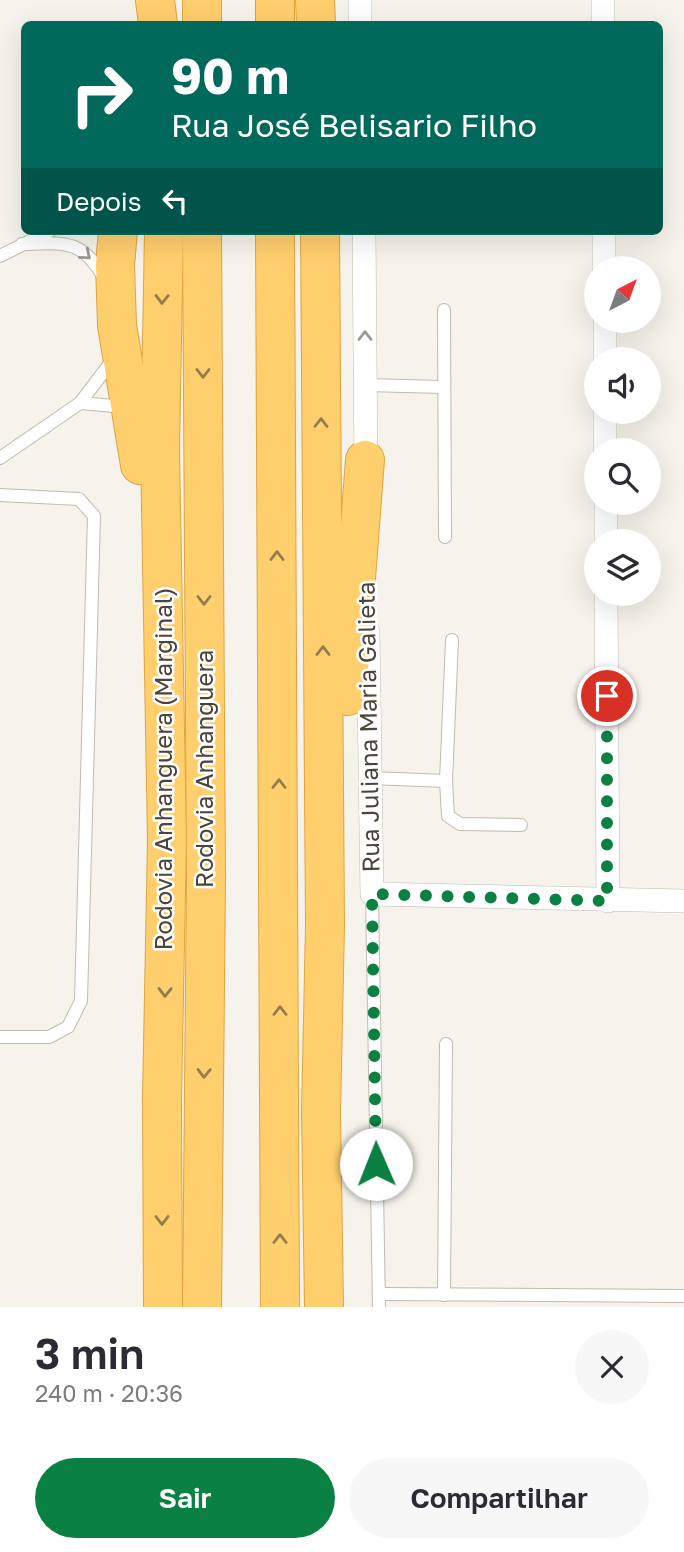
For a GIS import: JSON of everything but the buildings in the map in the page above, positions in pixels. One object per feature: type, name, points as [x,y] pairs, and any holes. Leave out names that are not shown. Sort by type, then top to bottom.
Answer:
[{"type":"highway","points":[[139,0],[139,21]]},
{"type":"highway","points":[[155,0],[158,21]]},
{"type":"highway","points":[[202,0],[202,21]]},
{"type":"highway","points":[[275,0],[275,21]]},
{"type":"highway","points":[[316,0],[316,21]]},
{"type":"highway","points":[[118,235],[115,265],[119,337],[139,450],[167,840]]},
{"type":"highway","name":"Rodovia Anhanguera (Marginal)","points":[[163,1307],[162,1099],[167,840],[160,451],[164,235]]},
{"type":"highway","name":"Rodovia Anhanguera","points":[[202,235],[206,877],[202,1307]]},
{"type":"highway","points":[[275,235],[280,1307]]},
{"type":"highway","points":[[320,235],[325,926],[321,1112],[324,1307]]},
{"type":"highway","points":[[340,1307],[348,666],[365,460]]},
{"type":"street","points":[[360,0],[360,21]]},
{"type":"street","points":[[603,0],[603,21]]},
{"type":"street","name":"Rua Juliana Maria Galieta","points":[[364,235],[372,894]]},
{"type":"street","points":[[604,235],[604,256]]},
{"type":"street","points":[[606,606],[607,901]]},
{"type":"street","points":[[372,894],[684,901]]},
{"type":"lane","points":[[0,256],[41,235]]},
{"type":"lane","points":[[0,458],[80,403],[119,337],[107,283],[96,263],[82,250],[68,243],[22,244]]},
{"type":"lane","points":[[444,310],[445,537]]},
{"type":"lane","points":[[365,385],[444,387]]},
{"type":"lane","points":[[80,403],[133,407]]},
{"type":"lane","points":[[0,495],[79,499],[94,516],[81,1000],[68,1027],[49,1037],[0,1037]]},
{"type":"lane","points":[[452,640],[446,781],[448,816],[454,821],[521,825]]},
{"type":"lane","points":[[371,778],[446,781]]},
{"type":"lane","name":"Rua Juliana Maria Galieta","points":[[372,894],[379,1301]]},
{"type":"lane","points":[[444,1295],[446,1044]]},
{"type":"lane","points":[[379,1301],[444,1295],[684,1296]]},
{"type":"route","points":[[376,1164],[372,894],[607,901],[607,696]]}]
